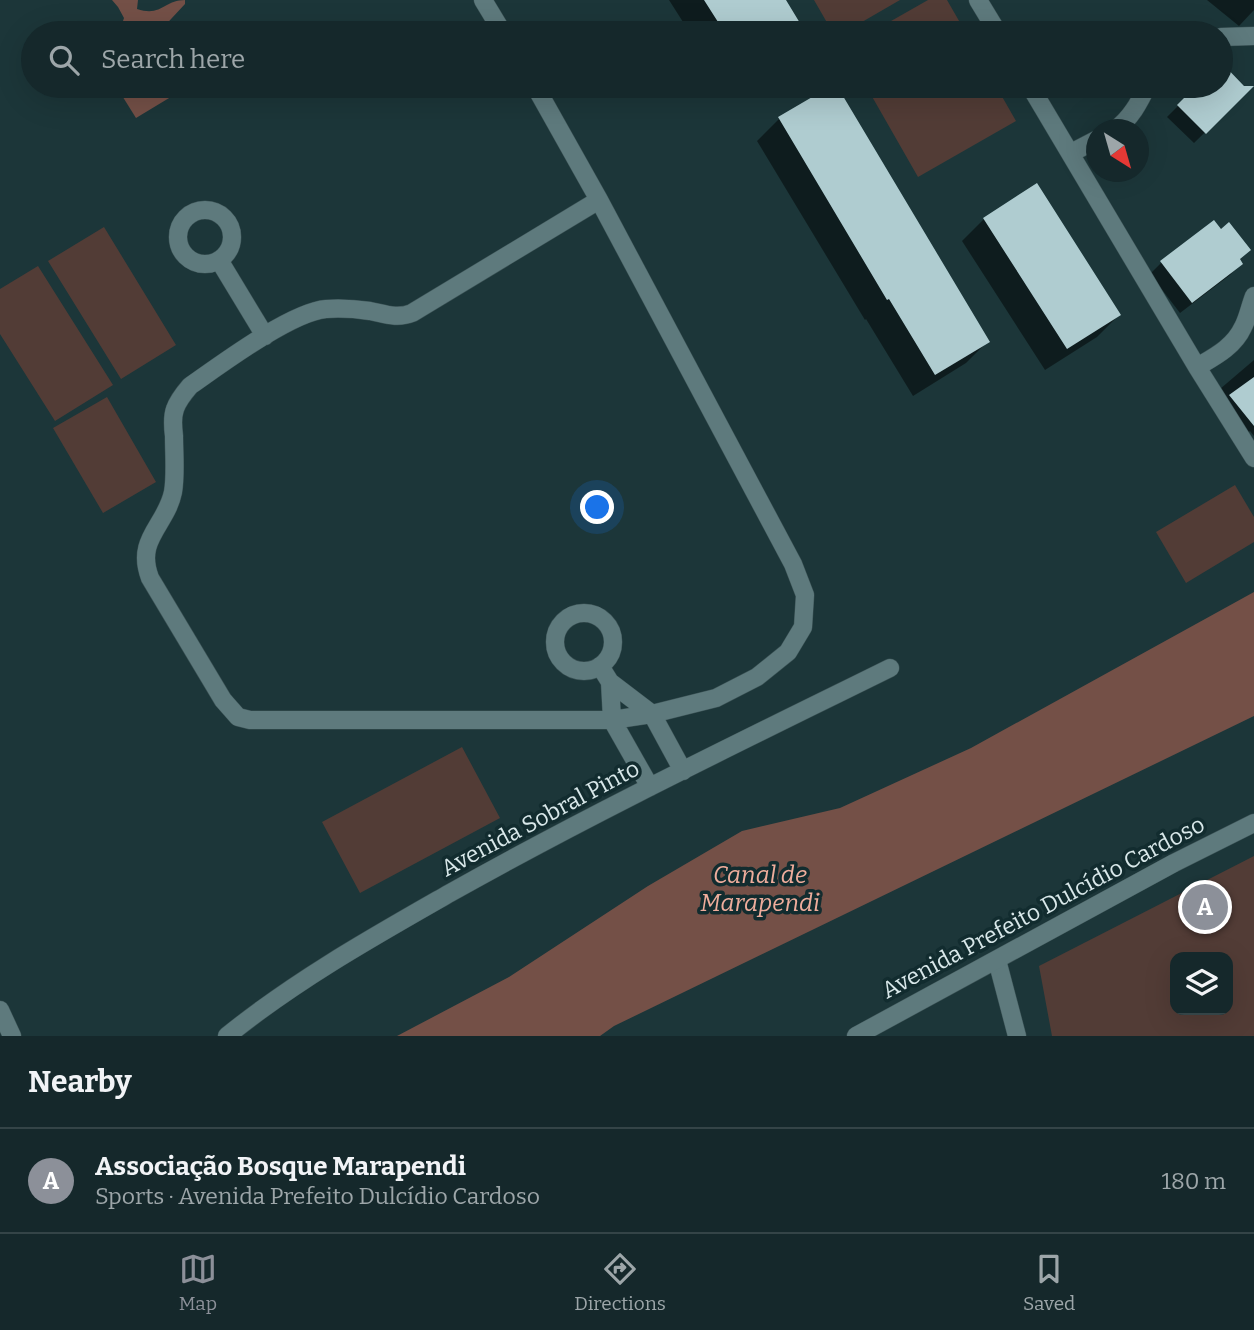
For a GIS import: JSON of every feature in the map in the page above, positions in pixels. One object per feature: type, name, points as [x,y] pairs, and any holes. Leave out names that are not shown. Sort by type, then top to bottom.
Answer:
[{"type":"street","points":[[484,0],[496,21]]},
{"type":"street","points":[[978,0],[991,21]]},
{"type":"street","points":[[1233,37],[1254,36]]},
{"type":"street","points":[[542,98],[599,200],[793,564],[804,595],[803,627],[788,653],[757,677],[716,698],[652,714],[612,720],[250,720],[238,717],[223,700],[150,578],[146,566],[149,541],[173,493],[174,411],[181,397],[190,386],[265,336],[301,316],[327,309],[367,311],[394,317],[412,313],[599,200]]},
{"type":"street","points":[[1038,98],[1254,458]]},
{"type":"street","points":[[1127,119],[1142,98]]},
{"type":"street","points":[[1072,153],[1086,146]]},
{"type":"street","points":[[219,260],[265,336]]},
{"type":"street","points":[[1197,367],[1222,352],[1234,341],[1242,329],[1254,296]]},
{"type":"street","points":[[600,666],[610,682],[652,714],[682,771]]},
{"type":"street","name":"Avenida Sobral Pinto","points":[[227,1036],[283,993],[356,946],[492,870],[650,787],[890,668]]},
{"type":"street","points":[[610,682],[612,720],[650,787]]},
{"type":"street","name":"Avenida Prefeito Dulcídio Cardoso","points":[[856,1036],[1174,863],[1254,823]]},
{"type":"street","points":[[997,960],[1017,1036]]},
{"type":"street","points":[[0,1010],[12,1036]]},
{"type":"shaded area","points":[[814,0],[900,0],[864,21],[826,21]]},
{"type":"shaded area","points":[[928,0],[947,0],[959,21],[891,21]]},
{"type":"shaded area","points":[[873,98],[1003,98],[1016,121],[918,177]]},
{"type":"shaded area","points":[[104,227],[176,345],[121,379],[48,261]]},
{"type":"shaded area","points":[[38,266],[113,385],[55,421],[0,334],[0,289]]},
{"type":"shaded area","points":[[107,397],[156,482],[103,513],[53,428]]},
{"type":"shaded area","points":[[1235,485],[1254,517],[1254,542],[1186,583],[1156,532]]},
{"type":"shaded area","points":[[462,747],[500,818],[360,893],[322,822]]},
{"type":"shaded area","points":[[1254,856],[1254,1036],[1052,1036],[1039,966]]},
{"type":"water","points":[[112,0],[138,0],[137,9],[152,11],[185,0],[185,4],[169,21],[123,21]]},
{"type":"water","points":[[124,98],[169,98],[136,118]]},
{"type":"water","name":"Canal de Marapendi","points":[[1254,592],[1254,716],[614,1026],[600,1036],[397,1036],[509,977],[648,886],[742,831],[840,808],[971,748]]},
{"type":"building","points":[[704,0],[786,0],[799,21],[717,21]]},
{"type":"building","points":[[1233,75],[1244,86],[1254,86],[1206,134],[1177,105],[1184,98],[1233,98]]},
{"type":"building","points":[[810,98],[844,98],[990,342],[935,375],[778,117]]},
{"type":"building","points":[[1037,183],[1121,315],[1067,349],[983,218]]},
{"type":"building","points":[[1214,220],[1221,229],[1229,222],[1251,250],[1240,259],[1243,264],[1192,303],[1160,261]]},
{"type":"building","points":[[1254,377],[1254,426],[1229,395]]},
{"type":"place","name":"Associação Bosque Marapendi","points":[[1205,907]]}]
